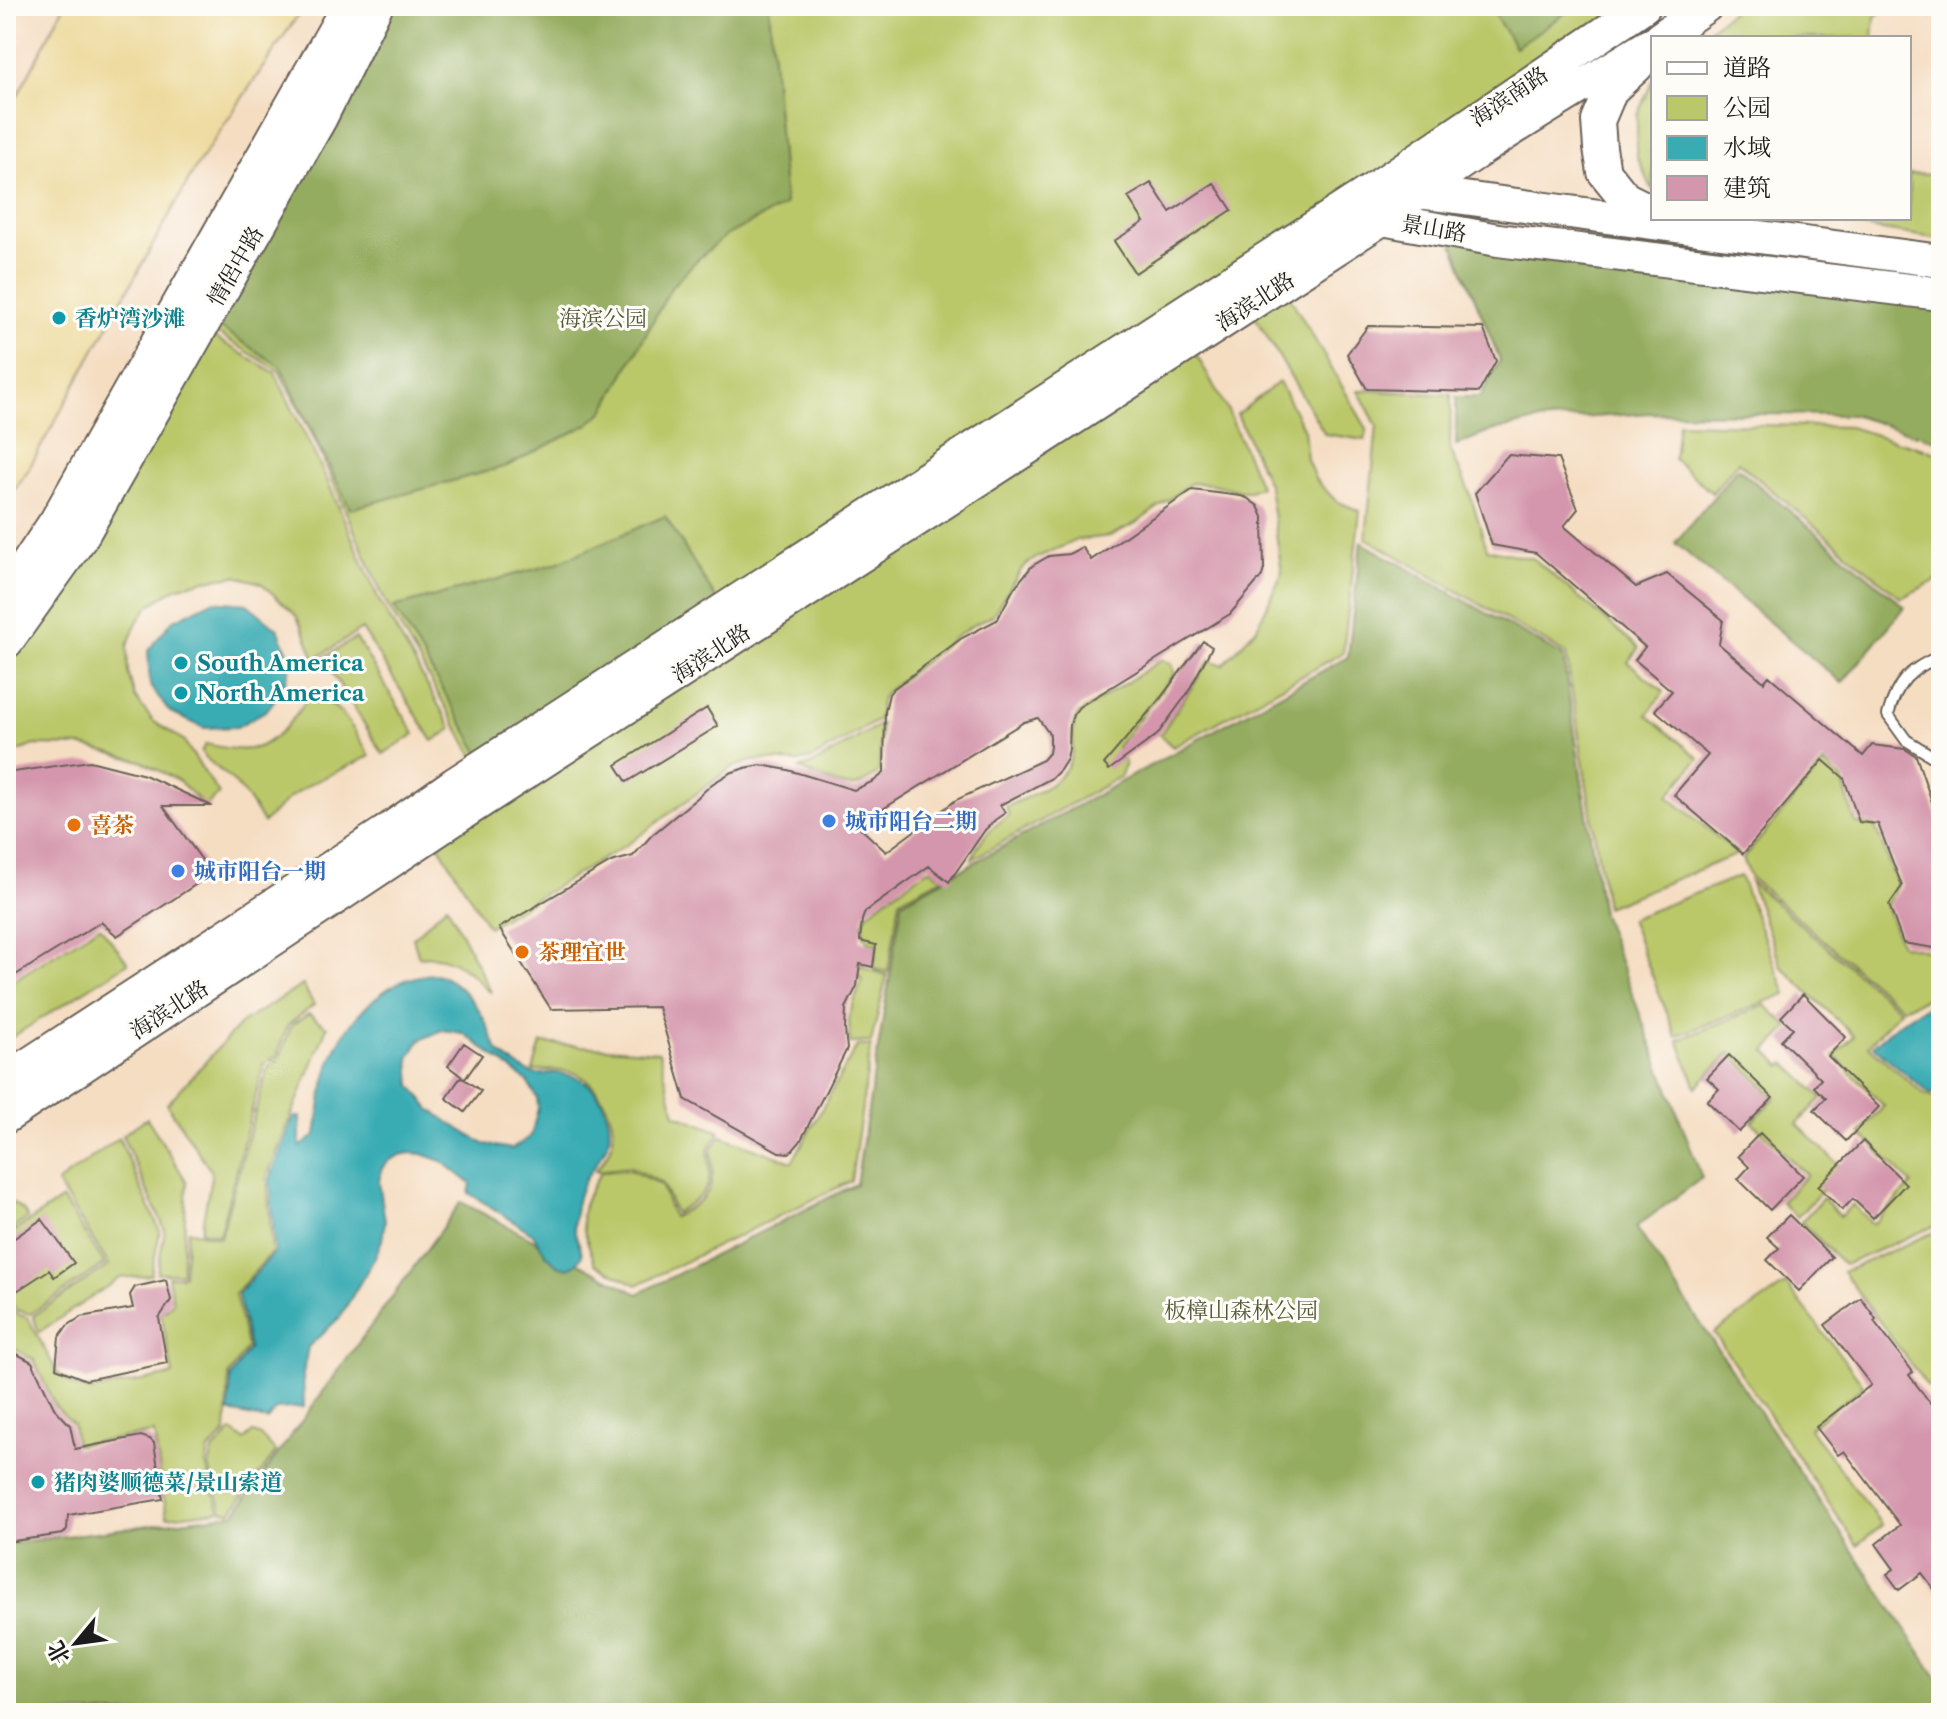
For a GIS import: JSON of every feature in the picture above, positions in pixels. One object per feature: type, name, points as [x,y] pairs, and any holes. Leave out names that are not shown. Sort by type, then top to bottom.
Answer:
[{"type":"highway","name":"情侶中路","points":[[6,597],[57,521],[350,6]]},
{"type":"highway","name":"情侶中路","points":[[6,641],[81,536],[320,117],[375,6]]},
{"type":"main road","name":"海滨南路","points":[[1375,188],[1644,6]]},
{"type":"main road","name":"海滨南路","points":[[1664,36],[1706,6]]},
{"type":"main road","name":"海滨南路","points":[[1417,192],[1651,44]]},
{"type":"main road","points":[[1651,53],[1611,90],[1598,121],[1604,172],[1625,198],[1651,211]]},
{"type":"main road","name":"景山路","points":[[1941,261],[1674,223],[1375,188],[1382,219],[1498,240],[1941,294]]},
{"type":"main road","name":"海滨北路","points":[[6,1079],[384,833],[454,784],[1375,188]]},
{"type":"main road","name":"海滨北路","points":[[6,1117],[468,810],[1382,219],[1417,192]]},
{"type":"lane","points":[[1932,756],[1906,740],[1888,715],[1893,693],[1908,673],[1941,656]]},
{"type":"green space","name":"海滨公园","points":[[376,6],[1642,6],[480,767],[385,601],[312,434],[279,371],[202,324]]},
{"type":"green space","points":[[381,6],[769,6],[785,205],[725,236],[672,286],[604,411],[587,425],[507,466],[350,509],[281,367],[211,322]]},
{"type":"green space","points":[[1489,6],[1576,6],[1515,47]]},
{"type":"green space","points":[[1738,6],[1887,6],[1875,17],[1873,36],[1701,36]]},
{"type":"green space","points":[[1651,84],[1651,187],[1637,157],[1637,115]]},
{"type":"green space","points":[[1911,174],[1941,175],[1941,239],[1817,220],[1911,220]]},
{"type":"green space","points":[[1450,237],[1941,301],[1941,442],[1852,415],[1650,413],[1536,421],[1492,431],[1456,445],[1456,397],[1480,397],[1500,360]]},
{"type":"green space","points":[[1284,287],[1367,429],[1365,440],[1325,434],[1250,308]]},
{"type":"green space","points":[[205,332],[275,373],[327,480],[379,600],[452,729],[433,741],[362,629],[315,659],[296,615],[261,583],[236,576],[176,588],[149,606],[137,622],[127,646],[128,672],[135,697],[153,721],[183,740],[219,794],[205,806],[179,781],[141,761],[83,746],[35,745],[6,755],[6,647]]},
{"type":"green space","points":[[1192,347],[1228,411],[1260,486],[1250,491],[1240,491],[1191,483],[1138,522],[1110,536],[1077,540],[1038,557],[1023,567],[992,616],[954,638],[886,692],[878,720],[812,759],[798,762],[752,761],[731,768],[631,842],[488,927],[435,839]]},
{"type":"green space","points":[[1279,382],[1304,430],[1307,459],[1315,479],[1336,501],[1360,511],[1343,653],[1173,747],[1160,735],[1210,660],[1223,665],[1257,628],[1282,573],[1269,486],[1237,414]]},
{"type":"green space","points":[[1358,390],[1451,395],[1450,449],[1469,491],[1487,549],[1534,559],[1639,648],[1628,662],[1664,692],[1647,715],[1699,758],[1668,796],[1738,854],[1606,907],[1566,654],[1366,538],[1377,426]]},
{"type":"green space","points":[[1678,423],[1849,427],[1941,454],[1941,578],[1901,598],[1738,462],[1712,493],[1674,459]]},
{"type":"green space","points":[[1738,468],[1905,607],[1842,683],[1675,543]]},
{"type":"green space","points":[[665,516],[720,605],[482,757],[394,607],[554,564]]},
{"type":"green space","name":"板樟山森林公园","points":[[1361,542],[1563,656],[1602,914],[1702,1178],[1636,1227],[1941,1683],[1941,1713],[6,1713],[6,1544],[234,1514],[461,1202],[638,1294],[856,1184],[902,902],[1348,657]]},
{"type":"green space","points":[[356,638],[415,734],[383,754],[323,658]]},
{"type":"green space","points":[[1161,660],[1171,663],[1174,674],[1117,747],[1125,762],[1121,776],[972,859],[986,834],[1009,815],[1006,807],[1047,786],[1064,772],[1072,751],[1073,728],[1078,714]]},
{"type":"green space","points":[[310,695],[321,698],[338,710],[370,756],[310,784],[289,798],[263,823],[237,785],[201,752],[206,744],[245,749],[260,746],[285,728]]},
{"type":"green space","points":[[881,724],[879,773],[865,782],[856,786],[843,785],[800,769],[815,763]]},
{"type":"green space","points":[[1824,763],[1842,780],[1856,824],[1875,826],[1898,886],[1886,906],[1901,945],[1941,953],[1941,993],[1902,1008],[1751,878],[1743,859]]},
{"type":"green space","points":[[930,869],[942,878],[900,900],[888,972],[874,969],[877,944],[867,941],[864,935],[866,916]]},
{"type":"green space","points":[[1740,876],[1786,994],[1676,1036],[1630,919]]},
{"type":"green space","points":[[1750,881],[1900,1010],[1868,1046],[1923,1093],[1932,1098],[1941,1096],[1941,1223],[1844,1265],[1801,1222],[1823,1198],[1840,1216],[1853,1205],[1873,1224],[1912,1184],[1860,1133],[1884,1106],[1834,1056],[1854,1036],[1781,966]]},
{"type":"green space","points":[[447,905],[491,992],[454,963],[441,958],[419,957],[413,938]]},
{"type":"green space","points":[[100,926],[128,963],[6,1041],[6,985]]},
{"type":"green space","points":[[855,963],[887,975],[871,1042],[850,1043],[849,1016],[862,980]]},
{"type":"green space","points":[[303,985],[314,1005],[288,1025],[276,1057],[264,1064],[219,1235],[201,1231],[212,1173],[167,1104],[241,1023]]},
{"type":"green space","points":[[1765,1005],[1789,1027],[1766,1051],[1782,1066],[1786,1063],[1822,1098],[1797,1124],[1843,1169],[1797,1217],[1781,1202],[1807,1175],[1752,1122],[1775,1098],[1730,1053],[1696,1087],[1678,1040]]},
{"type":"green space","points":[[309,1014],[327,1027],[267,1177],[272,1252],[235,1294],[247,1347],[229,1375],[226,1433],[209,1450],[206,1464],[219,1511],[167,1517],[154,1433],[76,1445],[73,1424],[55,1406],[34,1360],[6,1344],[6,1304],[14,1313],[28,1318],[57,1372],[73,1386],[90,1391],[173,1375],[161,1312],[173,1302],[168,1276],[184,1276],[188,1230],[220,1238],[268,1066],[278,1060],[292,1025]]},
{"type":"green space","points":[[541,1043],[659,1052],[675,1114],[720,1132],[708,1149],[709,1182],[702,1194],[675,1213],[662,1183],[630,1167],[595,1171],[609,1153],[613,1140],[607,1106],[594,1087],[577,1074],[533,1071]]},
{"type":"green space","points":[[857,1046],[871,1046],[851,1181],[637,1285],[595,1264],[582,1217],[587,1198],[601,1172],[630,1170],[661,1185],[673,1217],[702,1199],[707,1192],[712,1176],[711,1150],[721,1136],[792,1162]]},
{"type":"green space","points":[[147,1118],[187,1182],[182,1273],[157,1273],[165,1230],[122,1135]]},
{"type":"green space","points":[[119,1138],[160,1231],[151,1275],[120,1278],[39,1332],[33,1316],[109,1265],[57,1183]]},
{"type":"green space","points":[[62,1199],[105,1264],[30,1314],[17,1310],[6,1298],[6,1237]]},
{"type":"green space","points":[[6,1201],[23,1210],[28,1218],[6,1233]]},
{"type":"green space","points":[[1941,1229],[1941,1377],[1928,1387],[1843,1272]]},
{"type":"green space","points":[[1786,1284],[1864,1386],[1809,1428],[1882,1525],[1857,1545],[1714,1333]]},
{"type":"green space","points":[[232,1431],[244,1440],[253,1433],[261,1436],[276,1452],[231,1512],[222,1511],[209,1466],[213,1451]]},
{"type":"sand","name":"香炉湾沙滩","points":[[64,6],[301,6],[298,15],[196,167],[28,470],[6,502],[6,118]]},
{"type":"water","points":[[212,601],[247,604],[278,629],[292,662],[284,687],[267,710],[237,727],[204,728],[170,712],[150,686],[148,651],[172,621]]},
{"type":"water","points":[[436,974],[445,978],[468,996],[485,1021],[497,1050],[506,1058],[535,1074],[553,1073],[578,1078],[591,1087],[601,1100],[609,1123],[607,1146],[583,1185],[574,1216],[582,1256],[568,1268],[557,1265],[533,1234],[469,1193],[471,1184],[442,1161],[422,1154],[400,1155],[382,1168],[379,1181],[385,1221],[375,1257],[340,1317],[308,1347],[303,1374],[304,1407],[276,1409],[267,1420],[229,1412],[231,1377],[249,1348],[238,1294],[275,1252],[270,1179],[294,1117],[300,1117],[300,1147],[316,1135],[325,1080],[344,1034],[384,991],[400,982]],"holes":[[[442,1030],[463,1033],[527,1081],[537,1098],[538,1108],[531,1136],[512,1149],[484,1144],[450,1123],[430,1109],[411,1085],[409,1058],[420,1040]]]},
{"type":"water","points":[[1938,1001],[1941,1003],[1941,1046],[1935,1053],[1941,1059],[1941,1092],[1930,1094],[1873,1046],[1903,1020]]},
{"type":"building","points":[[1151,183],[1170,212],[1214,183],[1232,210],[1135,273],[1114,241],[1144,222],[1128,197]]},
{"type":"building","points":[[1368,326],[1483,328],[1496,361],[1479,392],[1367,389],[1347,354]]},
{"type":"building","points":[[1508,455],[1558,459],[1578,509],[1564,526],[1636,587],[1667,574],[1723,620],[1719,644],[1764,682],[1769,676],[1863,756],[1872,745],[1905,749],[1916,756],[1941,828],[1941,949],[1903,943],[1889,905],[1902,886],[1878,824],[1859,822],[1844,778],[1823,760],[1743,854],[1674,795],[1708,755],[1655,710],[1672,691],[1635,660],[1645,647],[1536,553],[1492,545],[1475,493]]},
{"type":"building","name":"城市阳台二期","points":[[1192,490],[1247,498],[1258,506],[1263,517],[1262,576],[1230,614],[1079,707],[1070,725],[1067,759],[1060,770],[1052,778],[1000,805],[1005,813],[985,830],[949,882],[929,866],[865,912],[860,941],[876,945],[873,967],[860,964],[857,986],[846,1008],[847,1049],[800,1142],[793,1150],[789,1153],[779,1152],[685,1099],[658,1007],[551,1009],[499,928],[611,862],[633,856],[652,835],[712,784],[730,773],[761,765],[854,790],[874,781],[884,773],[885,711],[893,689],[962,638],[997,620],[1014,588],[1032,566],[1049,556],[1069,554],[1082,547],[1091,560]],"holes":[[[1038,718],[1050,735],[1049,753],[1043,760],[956,800],[886,852],[857,825],[1024,722]]]},
{"type":"building","points":[[1203,641],[1212,647],[1187,694],[1157,735],[1109,770],[1104,764],[1159,700]]},
{"type":"building","points":[[707,708],[718,726],[627,782],[616,765]]},
{"type":"building","name":"城市阳台一期","points":[[90,761],[145,775],[212,806],[163,806],[212,874],[117,936],[101,922],[6,981],[6,773]]},
{"type":"building","points":[[1803,994],[1846,1037],[1828,1056],[1879,1107],[1846,1141],[1814,1110],[1826,1098],[1814,1087],[1821,1079],[1781,1040],[1793,1028],[1781,1017]]},
{"type":"building","points":[[464,1043],[482,1055],[465,1079],[448,1066]]},
{"type":"building","points":[[1729,1055],[1773,1098],[1739,1132],[1707,1101],[1719,1089],[1707,1078]]},
{"type":"building","points":[[461,1077],[481,1091],[465,1112],[446,1098]]},
{"type":"building","points":[[1760,1133],[1803,1176],[1770,1210],[1738,1179],[1749,1167],[1738,1156]]},
{"type":"building","points":[[1863,1141],[1906,1184],[1873,1218],[1853,1199],[1842,1210],[1818,1186]]},
{"type":"building","points":[[1789,1215],[1832,1257],[1799,1291],[1767,1260],[1779,1248],[1767,1237]]},
{"type":"building","points":[[42,1219],[74,1263],[54,1277],[49,1270],[6,1298],[6,1244]]},
{"type":"building","points":[[166,1280],[171,1300],[159,1318],[167,1363],[86,1380],[56,1368],[59,1337],[67,1326],[81,1317],[133,1308],[130,1295],[135,1287]]},
{"type":"building","points":[[1861,1298],[1876,1319],[1874,1321],[1913,1372],[1909,1375],[1941,1417],[1941,1598],[1922,1573],[1899,1590],[1887,1574],[1894,1569],[1876,1544],[1900,1525],[1844,1451],[1838,1455],[1816,1427],[1871,1385],[1825,1325]]},
{"type":"building","points":[[6,1348],[32,1362],[54,1408],[70,1425],[75,1449],[141,1436],[150,1439],[154,1443],[163,1499],[68,1515],[67,1529],[63,1534],[6,1542]]},
{"type":"place","name":"香炉湾沙滩","points":[[59,318]]},
{"type":"place","name":"South America","points":[[181,663]]},
{"type":"place","name":"North America","points":[[181,693]]},
{"type":"place","name":"城市阳台二期","points":[[829,821]]},
{"type":"place","name":"喜茶","points":[[74,825]]},
{"type":"place","name":"城市阳台一期","points":[[178,871]]},
{"type":"place","name":"茶理宜世","points":[[522,952]]},
{"type":"place","name":"猪肉婆顺德菜/景山索道","points":[[38,1482]]}]
